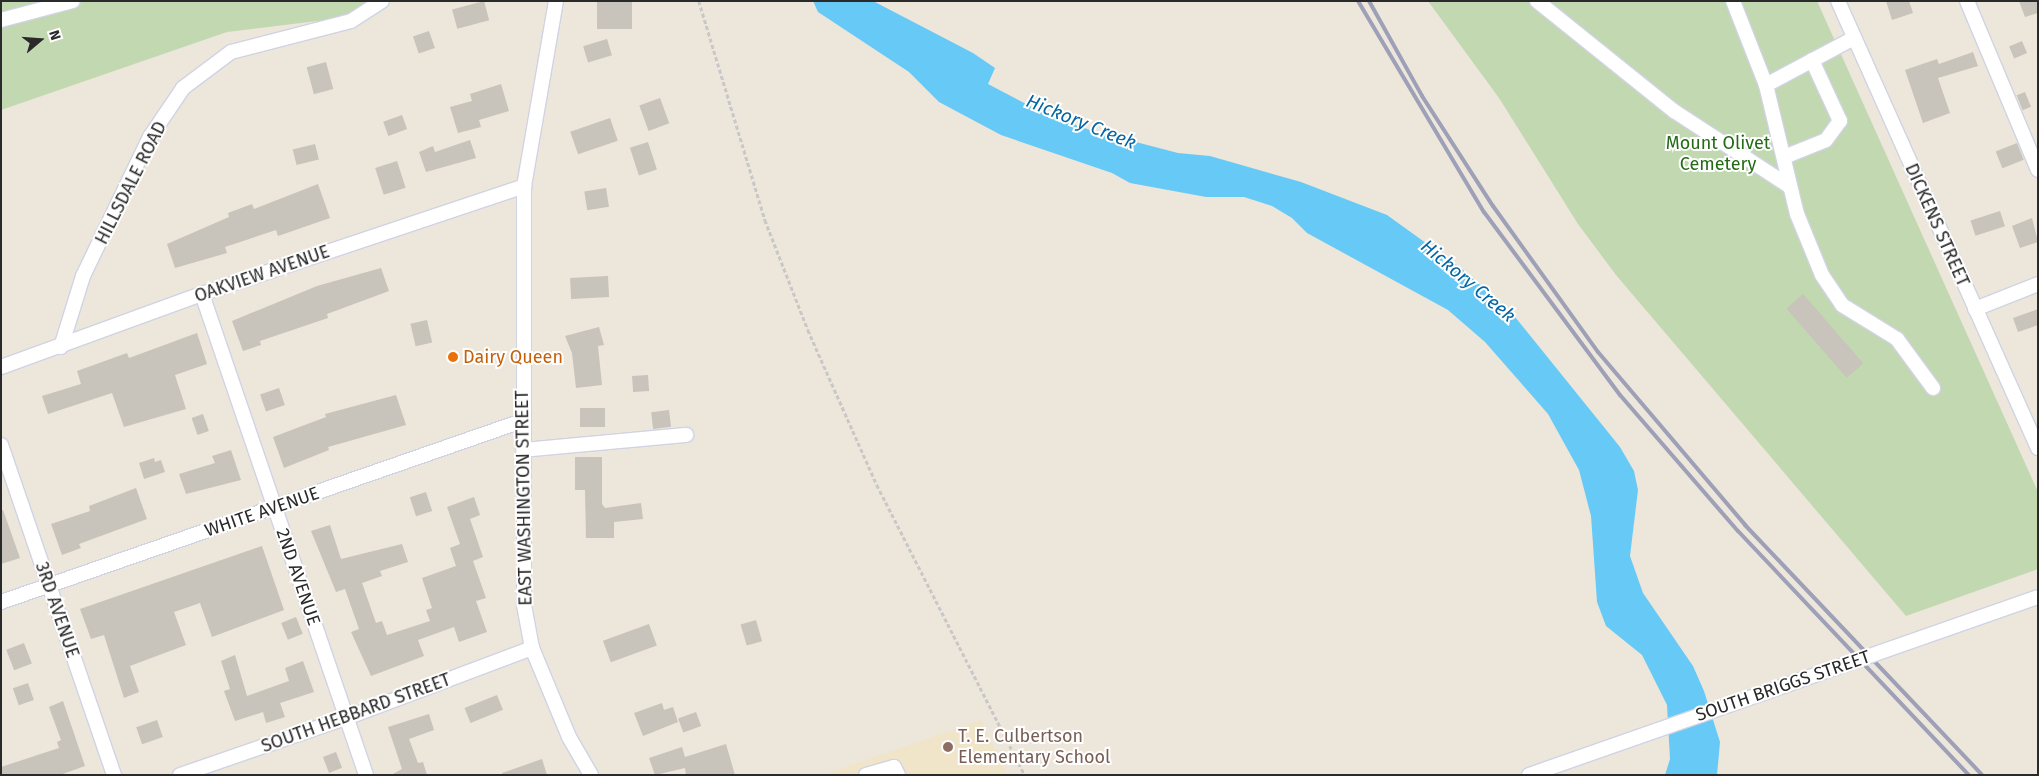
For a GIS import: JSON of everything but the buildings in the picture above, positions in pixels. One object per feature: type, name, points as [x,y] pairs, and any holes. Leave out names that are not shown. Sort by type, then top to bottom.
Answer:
[{"type":"street","points":[[1,20],[73,1]]},
{"type":"street","name":"HILLSDALE ROAD","points":[[61,347],[84,276],[150,137],[183,88],[231,52],[351,21],[382,1]]},
{"type":"street","name":"EAST WASHINGTON STREET","points":[[556,1],[524,186],[522,421],[524,605],[532,648],[570,737],[591,775]]},
{"type":"street","points":[[1733,1],[1766,85],[1784,157],[1789,186],[1809,247],[1831,290],[1842,305],[1897,339],[1933,388]]},
{"type":"street","name":"DICKENS STREET","points":[[1838,1],[2038,448]]},
{"type":"street","points":[[1967,1],[2038,170]]},
{"type":"street","points":[[1539,3],[1674,111],[1789,186]]},
{"type":"street","points":[[1766,85],[1854,38]]},
{"type":"street","points":[[1784,157],[1826,140],[1840,122],[1812,60]]},
{"type":"street","name":"OAKVIEW AVENUE","points":[[1,367],[61,347],[202,294],[524,186]]},
{"type":"street","points":[[1975,309],[2038,284]]},
{"type":"street","name":"2ND AVENUE","points":[[202,294],[366,775]]},
{"type":"street","name":"WHITE AVENUE","points":[[1,602],[522,421]]},
{"type":"street","points":[[522,450],[686,435]]},
{"type":"street","name":"3RD AVENUE","points":[[1,445],[114,775]]},
{"type":"street","name":"SOUTH BRIGGS STREET","points":[[1529,775],[2038,597]]},
{"type":"street","name":"SOUTH HEBBARD STREET","points":[[180,775],[346,718],[532,648]]},
{"type":"street","points":[[866,775],[894,767],[898,775]]},
{"type":"path","points":[[699,1],[765,220],[808,330],[877,485],[1025,775]]},
{"type":"shaded area","name":"T. E. Culbertson Elementary School","points":[[981,720],[1007,775],[823,775]]},
{"type":"green space","points":[[1,1],[374,1],[350,17],[227,32],[1,110]]},
{"type":"green space","name":"Mount Olivet Cemetery","points":[[1428,1],[1817,1],[2038,492],[2038,569],[1906,616],[1616,275],[1578,224],[1499,98]]},
{"type":"water","name":"Hickory Creek","points":[[813,1],[873,1],[973,53],[995,68],[988,84],[1047,115],[1090,130],[1178,153],[1210,156],[1301,182],[1387,215],[1462,269],[1511,312],[1620,447],[1634,471],[1638,490],[1630,556],[1643,593],[1693,666],[1704,691],[1720,742],[1717,775],[1665,775],[1670,759],[1667,705],[1642,655],[1606,626],[1597,602],[1591,516],[1579,470],[1548,414],[1485,342],[1448,310],[1307,233],[1292,218],[1272,206],[1244,197],[1206,197],[1130,183],[1112,173],[1001,135],[939,102],[909,72],[818,12]]},
{"type":"railway","points":[[1358,1],[1484,212],[1620,395],[1738,531],[1969,775]]},
{"type":"railway","points":[[1369,1],[1422,96],[1493,206],[1598,352],[1745,525],[1982,775]]},
{"type":"place","name":"Dairy Queen","points":[[453,357]]},
{"type":"place","name":"T. E. Culbertson Elementary School","points":[[948,747]]}]
